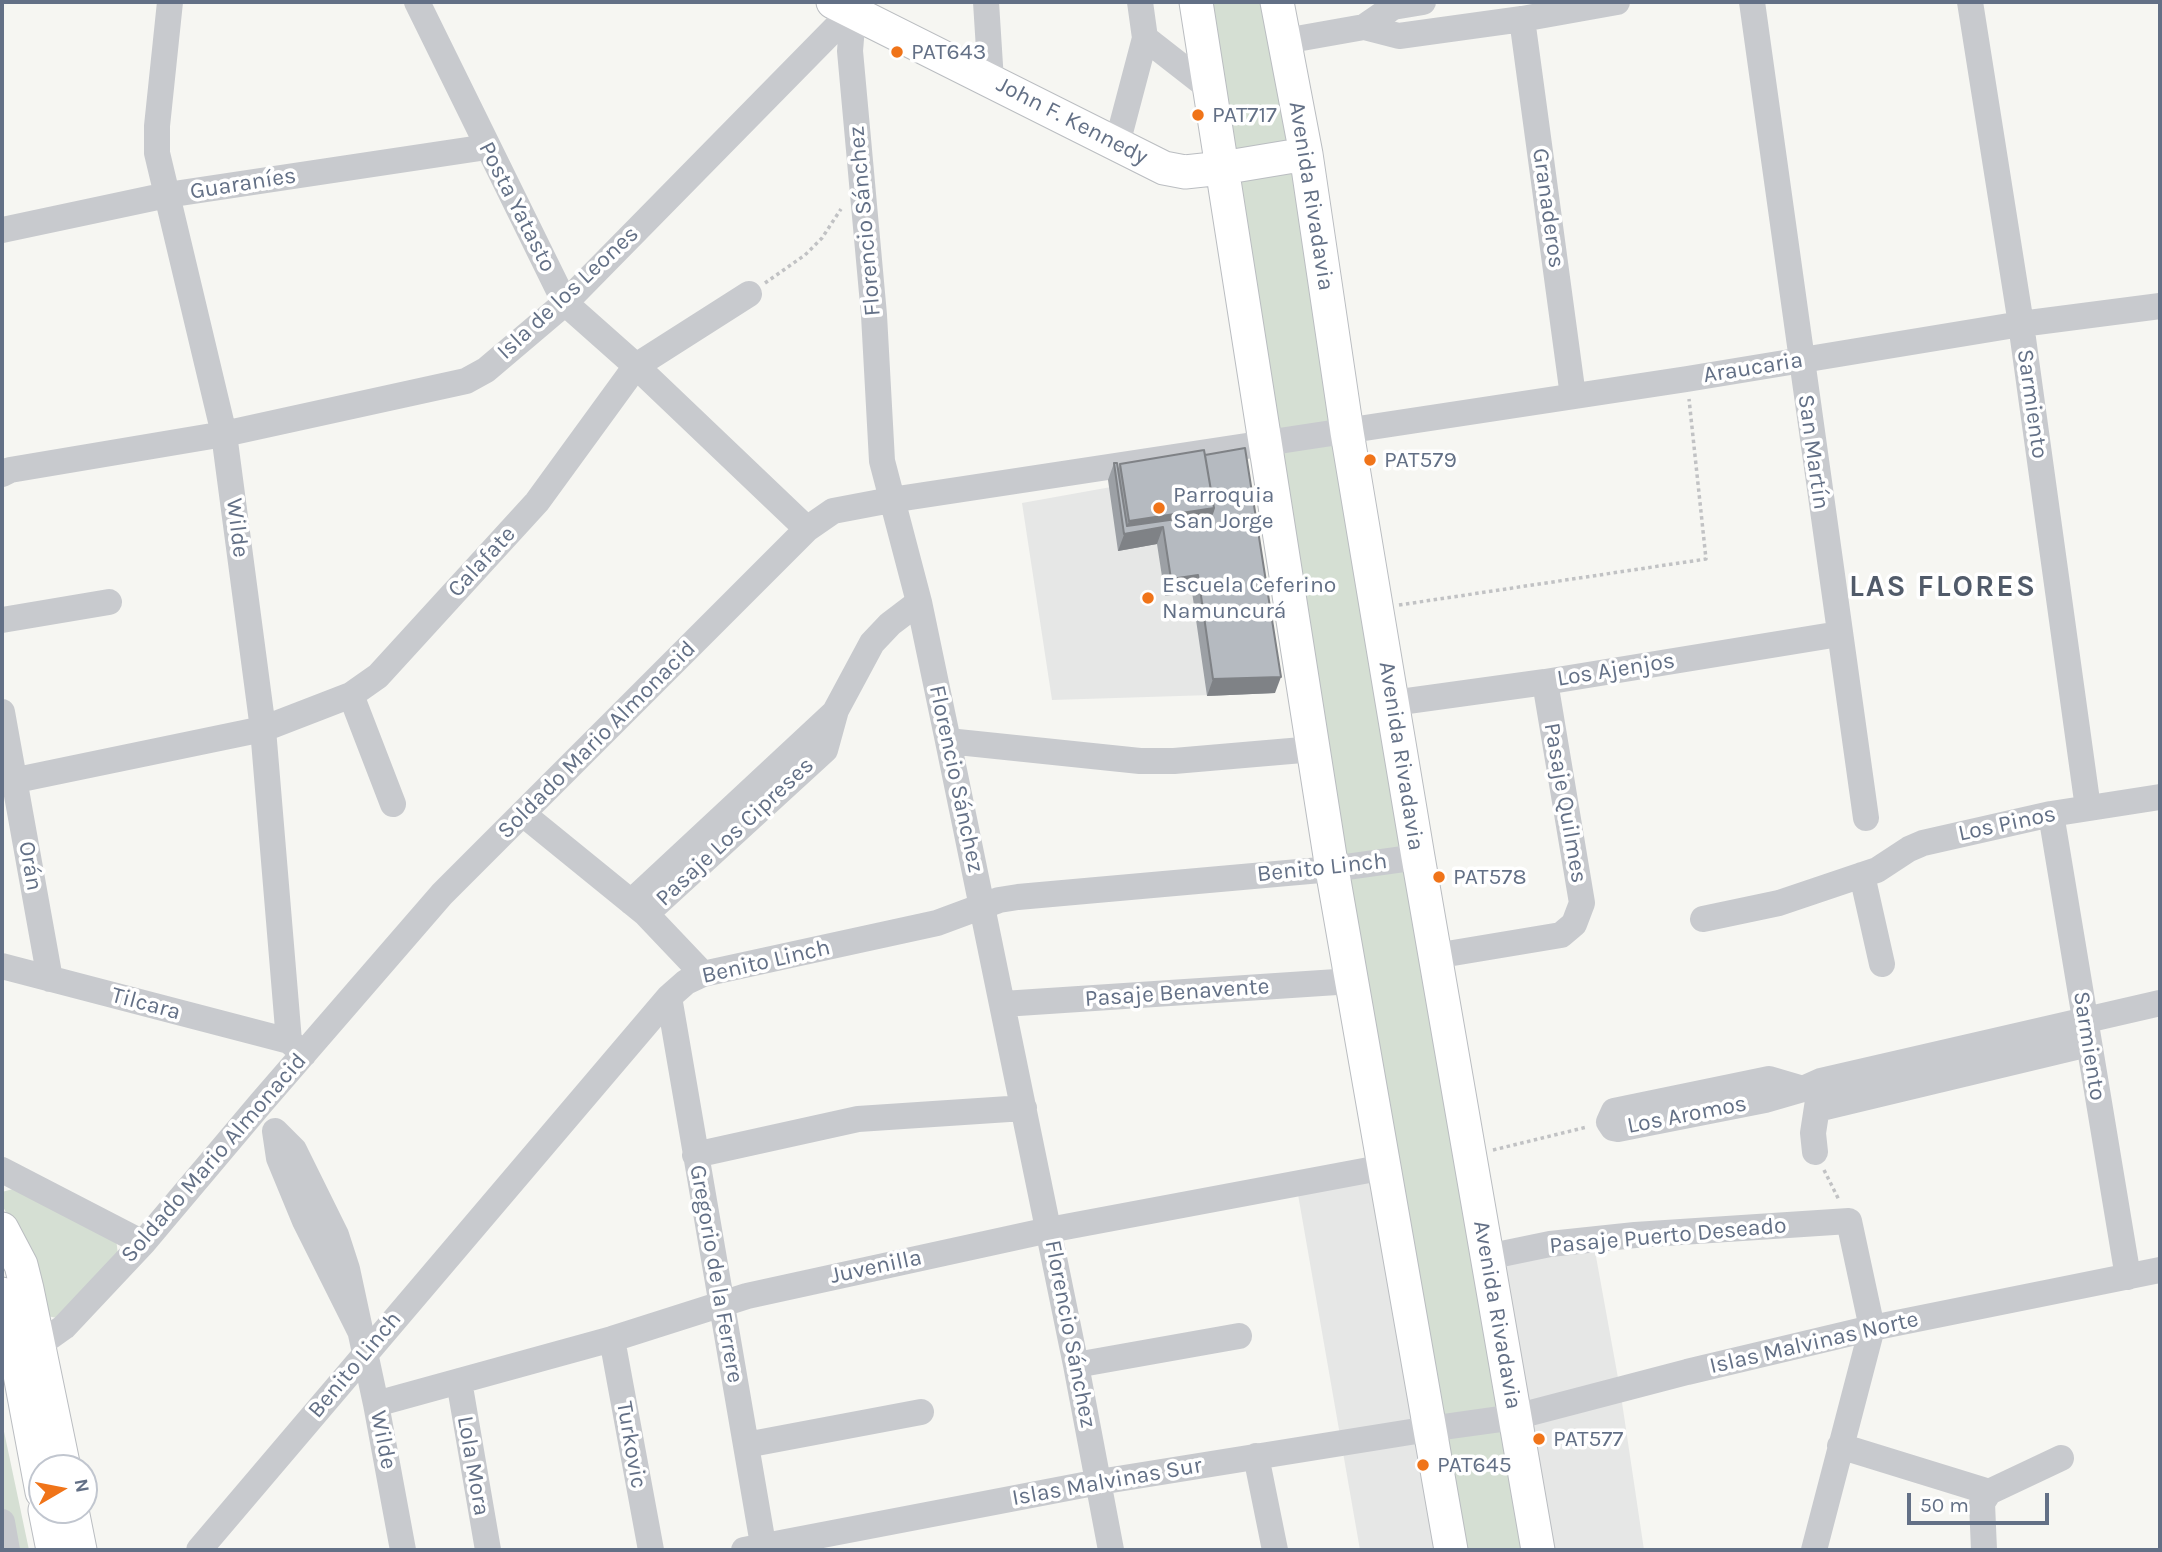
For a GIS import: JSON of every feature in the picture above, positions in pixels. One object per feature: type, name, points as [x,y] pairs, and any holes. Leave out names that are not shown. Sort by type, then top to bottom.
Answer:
[{"type":"main road","points":[[1196,2],[1332,869],[1451,1550]]},
{"type":"main road","name":"John F. Kennedy","points":[[846,5],[1164,168],[1185,172],[1306,154]]},
{"type":"main road","name":"Avenida Rivadavia","points":[[1278,14],[1306,154],[1347,432],[1538,1550]]},
{"type":"main road","points":[[2,1229],[21,1265],[38,1454]]},
{"type":"main road","points":[[2,1294],[27,1346],[60,1454]]},
{"type":"main road","points":[[48,1524],[53,1550]]},
{"type":"main road","points":[[75,1524],[80,1550]]},
{"type":"street","name":"Wilde","points":[[170,2],[157,126],[157,153],[225,435],[263,729],[297,1047]]},
{"type":"street","name":"Posta Yatasto","points":[[416,2],[565,303],[636,366],[807,529]]},
{"type":"street","points":[[986,2],[991,81]]},
{"type":"street","points":[[1117,144],[1145,38],[1140,2]]},
{"type":"street","points":[[1364,27],[1393,7],[1423,2]]},
{"type":"street","points":[[1278,14],[1364,27],[1399,36],[1522,19],[1617,2]]},
{"type":"street","name":"San Martín","points":[[1752,2],[1866,818]]},
{"type":"street","name":"Sarmiento","points":[[1970,2],[2021,324],[2088,807]]},
{"type":"street","name":"Florencio Sánchez","points":[[846,5],[874,315],[881,461],[919,602],[1049,1230],[1111,1550]]},
{"type":"street","name":"Isla de los Leones","points":[[2,474],[9,470],[225,435],[466,381],[486,370],[565,303],[846,5]]},
{"type":"street","name":"Granaderos","points":[[1522,19],[1573,396]]},
{"type":"street","points":[[1145,38],[1209,88]]},
{"type":"street","name":"Guaraníes","points":[[2,230],[167,195],[487,147]]},
{"type":"street","name":"Calafate","points":[[8,782],[263,729],[351,695],[378,676],[537,502],[636,366],[749,294]]},
{"type":"street","name":"Araucaria","points":[[1347,432],[2021,324],[2160,306]]},
{"type":"street","name":"Soldado Mario Almonacid","points":[[27,1346],[64,1327],[143,1243],[261,1103],[297,1047],[442,894],[807,529],[833,511],[891,500],[1347,432]]},
{"type":"street","points":[[2,620],[109,602]]},
{"type":"street","name":"Pasaje Los Cipreses","points":[[639,908],[836,710],[872,643],[890,624],[919,602]]},
{"type":"street","name":"Los Ajenjos","points":[[1393,703],[1545,682],[1839,634]]},
{"type":"street","name":"Pasaje Quilmes","points":[[1435,956],[1561,935],[1574,924],[1582,903],[1545,682]]},
{"type":"street","points":[[351,695],[393,804]]},
{"type":"street","name":"Orán","points":[[2,712],[8,782],[50,979]]},
{"type":"street","points":[[948,741],[1140,761],[1174,761],[1314,749]]},
{"type":"street","name":"Los Pinos","points":[[1703,919],[1779,903],[1863,875],[1877,870],[1923,843],[2051,814],[2160,797]]},
{"type":"street","points":[[523,814],[639,908],[704,974]]},
{"type":"street","name":"Sarmiento","points":[[2051,814],[2128,1277]]},
{"type":"street","name":"Benito Linch","points":[[197,1549],[362,1342],[669,997],[686,982],[704,974],[937,923],[999,900],[1332,869],[1418,858]]},
{"type":"street","points":[[1863,875],[1882,964]]},
{"type":"street","name":"Tilcara","points":[[2,966],[297,1047]]},
{"type":"street","name":"Pasaje Benavente","points":[[1003,1004],[1352,981]]},
{"type":"street","name":"Gregorio de la Ferrere","points":[[669,997],[746,1445],[757,1549]]},
{"type":"street","name":"Los Aromos","points":[[1609,1122],[1614,1111],[1769,1079],[1814,1093],[2086,1031],[2160,1003]]},
{"type":"street","points":[[1814,1093],[1815,1152]]},
{"type":"street","name":"Wilde","points":[[261,1103],[275,1131],[294,1150],[336,1235],[347,1269],[403,1550]]},
{"type":"street","points":[[695,1155],[858,1119],[1024,1108]]},
{"type":"street","name":"Juvenilla","points":[[376,1404],[612,1339],[747,1296],[1049,1230],[1385,1167]]},
{"type":"street","points":[[2,1170],[143,1243]]},
{"type":"street","points":[[1814,1550],[1872,1328],[1849,1221]]},
{"type":"street","name":"Pasaje Puerto Deseado","points":[[1487,1257],[1550,1244],[1635,1235],[1849,1221]]},
{"type":"street","name":"Islas Malvinas Norte","points":[[1471,1423],[1515,1418],[1872,1328],[2160,1270]]},
{"type":"street","points":[[1076,1365],[1239,1336]]},
{"type":"street","name":"Turkovic","points":[[612,1339],[651,1550]]},
{"type":"street","name":"Lola Mora","points":[[459,1381],[488,1550]]},
{"type":"street","points":[[746,1445],[921,1412]]},
{"type":"street","name":"Islas Malvinas Sur","points":[[757,1549],[1099,1482],[1471,1423]]},
{"type":"street","points":[[1840,1446],[1989,1492]]},
{"type":"street","points":[[1256,1457],[1275,1550]]},
{"type":"street","points":[[1984,1550],[1982,1503],[1989,1492],[2061,1458]]},
{"type":"street","points":[[2,1522],[7,1550]]},
{"type":"path","points":[[749,294],[806,255],[822,238],[862,178]]},
{"type":"path","points":[[1377,608],[1706,559],[1688,379]]},
{"type":"path","points":[[1470,1155],[1609,1122]]},
{"type":"path","points":[[1815,1152],[1849,1221]]},
{"type":"shaded area","points":[[1196,2],[1277,2],[1538,1550],[1451,1550]]},
{"type":"shaded area","name":"Escuela Ceferino Namuncurá","points":[[1239,464],[1275,693],[1052,700],[1022,503]]},
{"type":"shaded area","points":[[1385,1167],[1487,1257],[1593,1240],[1620,1389],[1644,1550],[1360,1550],[1296,1183]]},
{"type":"shaded area","points":[[13,1189],[116,1238],[118,1255],[57,1318],[47,1316],[20,1238],[2,1205],[2,1192]]},
{"type":"shaded area","points":[[2,1422],[29,1550],[2,1550]]},
{"type":"building","points":[[1245,448],[1281,677],[1213,679],[1198,575],[1171,579],[1163,527],[1124,534],[1114,463],[1117,463],[1127,526],[1212,514],[1214,508],[1205,455]]},
{"type":"building","points":[[1204,450],[1214,508],[1129,521],[1120,464]]},
{"type":"place","name":"PAT643","points":[[897,52]]},
{"type":"place","name":"PAT717","points":[[1198,115]]},
{"type":"place","name":"PAT579","points":[[1370,460]]},
{"type":"place","name":"Parroquia San Jorge","points":[[1159,508]]},
{"type":"place","name":"Escuela Ceferino Namuncurá","points":[[1148,598]]},
{"type":"place","name":"PAT578","points":[[1439,877]]},
{"type":"place","name":"PAT577","points":[[1539,1439]]},
{"type":"place","name":"PAT645","points":[[1423,1465]]},
{"type":"district","name":"LAS FLORES","points":[[1943,587]]}]
